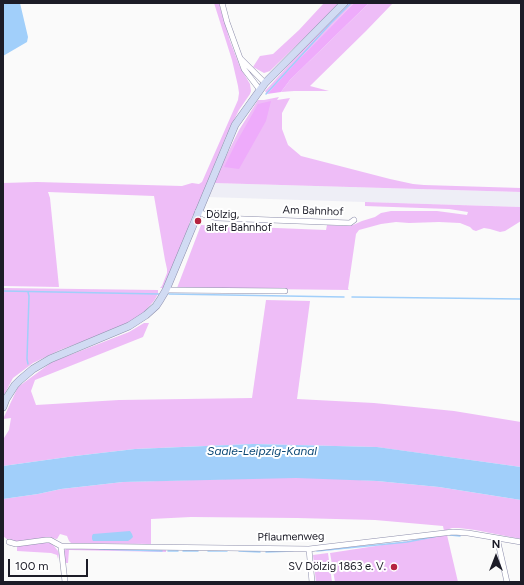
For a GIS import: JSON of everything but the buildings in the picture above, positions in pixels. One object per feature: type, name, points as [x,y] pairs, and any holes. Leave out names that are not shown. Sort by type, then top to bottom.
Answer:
[{"type":"street","points":[[222,3],[227,22],[244,69],[260,90]]},
{"type":"street","points":[[3,407],[11,391],[20,380],[33,369],[50,359],[135,323],[156,306],[166,290],[235,125],[265,83],[344,3]]},
{"type":"street","points":[[240,58],[265,83]]},
{"type":"street","name":"Am Bahnhof","points":[[198,211],[205,215],[218,218],[350,223],[354,220]]},
{"type":"street","points":[[166,290],[284,291]]},
{"type":"street","name":"Pflaumenweg","points":[[9,542],[16,544],[50,540],[61,546],[309,549],[453,532],[521,542]]},
{"type":"street","points":[[497,538],[507,582]]},
{"type":"street","points":[[61,546],[65,582]]},
{"type":"street","points":[[309,549],[312,582]]},
{"type":"shaded area","points":[[214,3],[219,3],[230,41],[240,67],[250,84],[251,91],[239,110],[226,136],[189,224],[190,226],[163,288],[160,288],[167,273],[167,269],[154,196],[48,192],[50,198],[59,287],[3,286],[3,183],[37,182],[182,186],[192,183],[199,184],[202,182],[238,100],[239,93],[232,60]]},
{"type":"shaded area","points":[[324,3],[340,3],[270,71],[264,73],[253,67],[260,56],[273,54],[299,30]]},
{"type":"shaded area","points":[[348,3],[354,3],[267,94],[265,91],[325,25]]},
{"type":"shaded area","points":[[354,3],[369,3],[290,80],[281,92],[267,94],[296,62]]},
{"type":"shaded area","points":[[369,3],[393,3],[310,86],[329,91],[281,92],[290,80]]},
{"type":"shaded area","points":[[279,97],[277,100],[290,98],[282,113],[282,129],[288,145],[301,156],[413,184],[521,188],[521,192],[213,183],[239,130],[258,100]]},
{"type":"shaded area","points":[[271,101],[266,121],[239,169],[224,167],[258,104]]},
{"type":"shaded area","points":[[213,183],[521,192],[521,207],[207,197],[202,195],[204,189],[210,190]]},
{"type":"shaded area","points":[[365,202],[521,207],[521,221],[505,231],[500,232],[484,228],[476,231],[460,223],[439,222],[396,222],[381,224],[359,230],[356,234],[349,290],[177,288],[201,225],[326,230],[327,225],[353,225],[375,217],[381,213],[391,211],[437,211],[467,215],[468,212],[449,209],[365,206]]},
{"type":"shaded area","points":[[3,288],[158,290],[158,294],[144,312],[130,322],[60,350],[33,363],[13,378],[3,397]]},
{"type":"shaded area","points":[[266,300],[310,301],[297,399],[374,403],[454,411],[521,422],[521,467],[376,447],[253,444],[135,449],[3,466],[3,438],[9,430],[11,418],[3,419],[18,387],[52,362],[129,332],[144,323],[149,323],[143,337],[35,380],[31,391],[36,405],[119,400],[252,398]]},
{"type":"shaded area","points":[[261,478],[325,478],[377,481],[439,487],[521,500],[521,539],[475,530],[452,528],[444,531],[443,526],[375,520],[191,517],[151,519],[151,544],[71,543],[67,536],[60,534],[57,539],[51,538],[14,542],[3,536],[3,499],[61,489],[123,482]]},
{"type":"shaded area","name":"SV Dölzig 1863 e. V.","points":[[447,535],[458,582],[335,582],[330,553]]},
{"type":"shaded area","points":[[49,542],[58,551],[58,559],[57,555],[51,553],[17,551],[17,546]]},
{"type":"shaded area","points":[[68,547],[166,549],[166,552],[69,550],[68,563],[64,563],[64,551]]},
{"type":"shaded area","points":[[328,553],[332,582],[316,582],[313,555]]},
{"type":"water","points":[[3,3],[20,3],[28,37],[27,42],[3,56]]},
{"type":"water","name":"Saale-Leipzig-Kanal","points":[[253,444],[377,447],[521,467],[521,500],[439,487],[377,481],[296,478],[123,482],[61,489],[3,499],[3,466],[135,449]]},
{"type":"water","points":[[130,531],[133,537],[128,541],[93,541],[92,539],[93,534]]},
{"type":"waterway","points":[[266,94],[351,3]]},
{"type":"waterway","points":[[3,291],[159,294]]},
{"type":"waterway","points":[[28,292],[28,364]]},
{"type":"waterway","points":[[169,294],[344,297]]},
{"type":"waterway","points":[[352,297],[521,299]]},
{"type":"waterway","points":[[450,535],[460,536]]},
{"type":"waterway","points":[[317,551],[407,542],[438,536]]},
{"type":"waterway","points":[[100,549],[162,551]]},
{"type":"waterway","points":[[168,551],[178,551]]},
{"type":"waterway","points":[[183,551],[198,551]]},
{"type":"waterway","points":[[208,551],[227,551]]},
{"type":"waterway","points":[[239,551],[260,552]]},
{"type":"waterway","points":[[266,552],[293,551]]},
{"type":"place","name":"Dölzig, alter Bahnhof","points":[[198,221]]},
{"type":"place","name":"SV Dölzig 1863 e. V.","points":[[394,567]]}]
